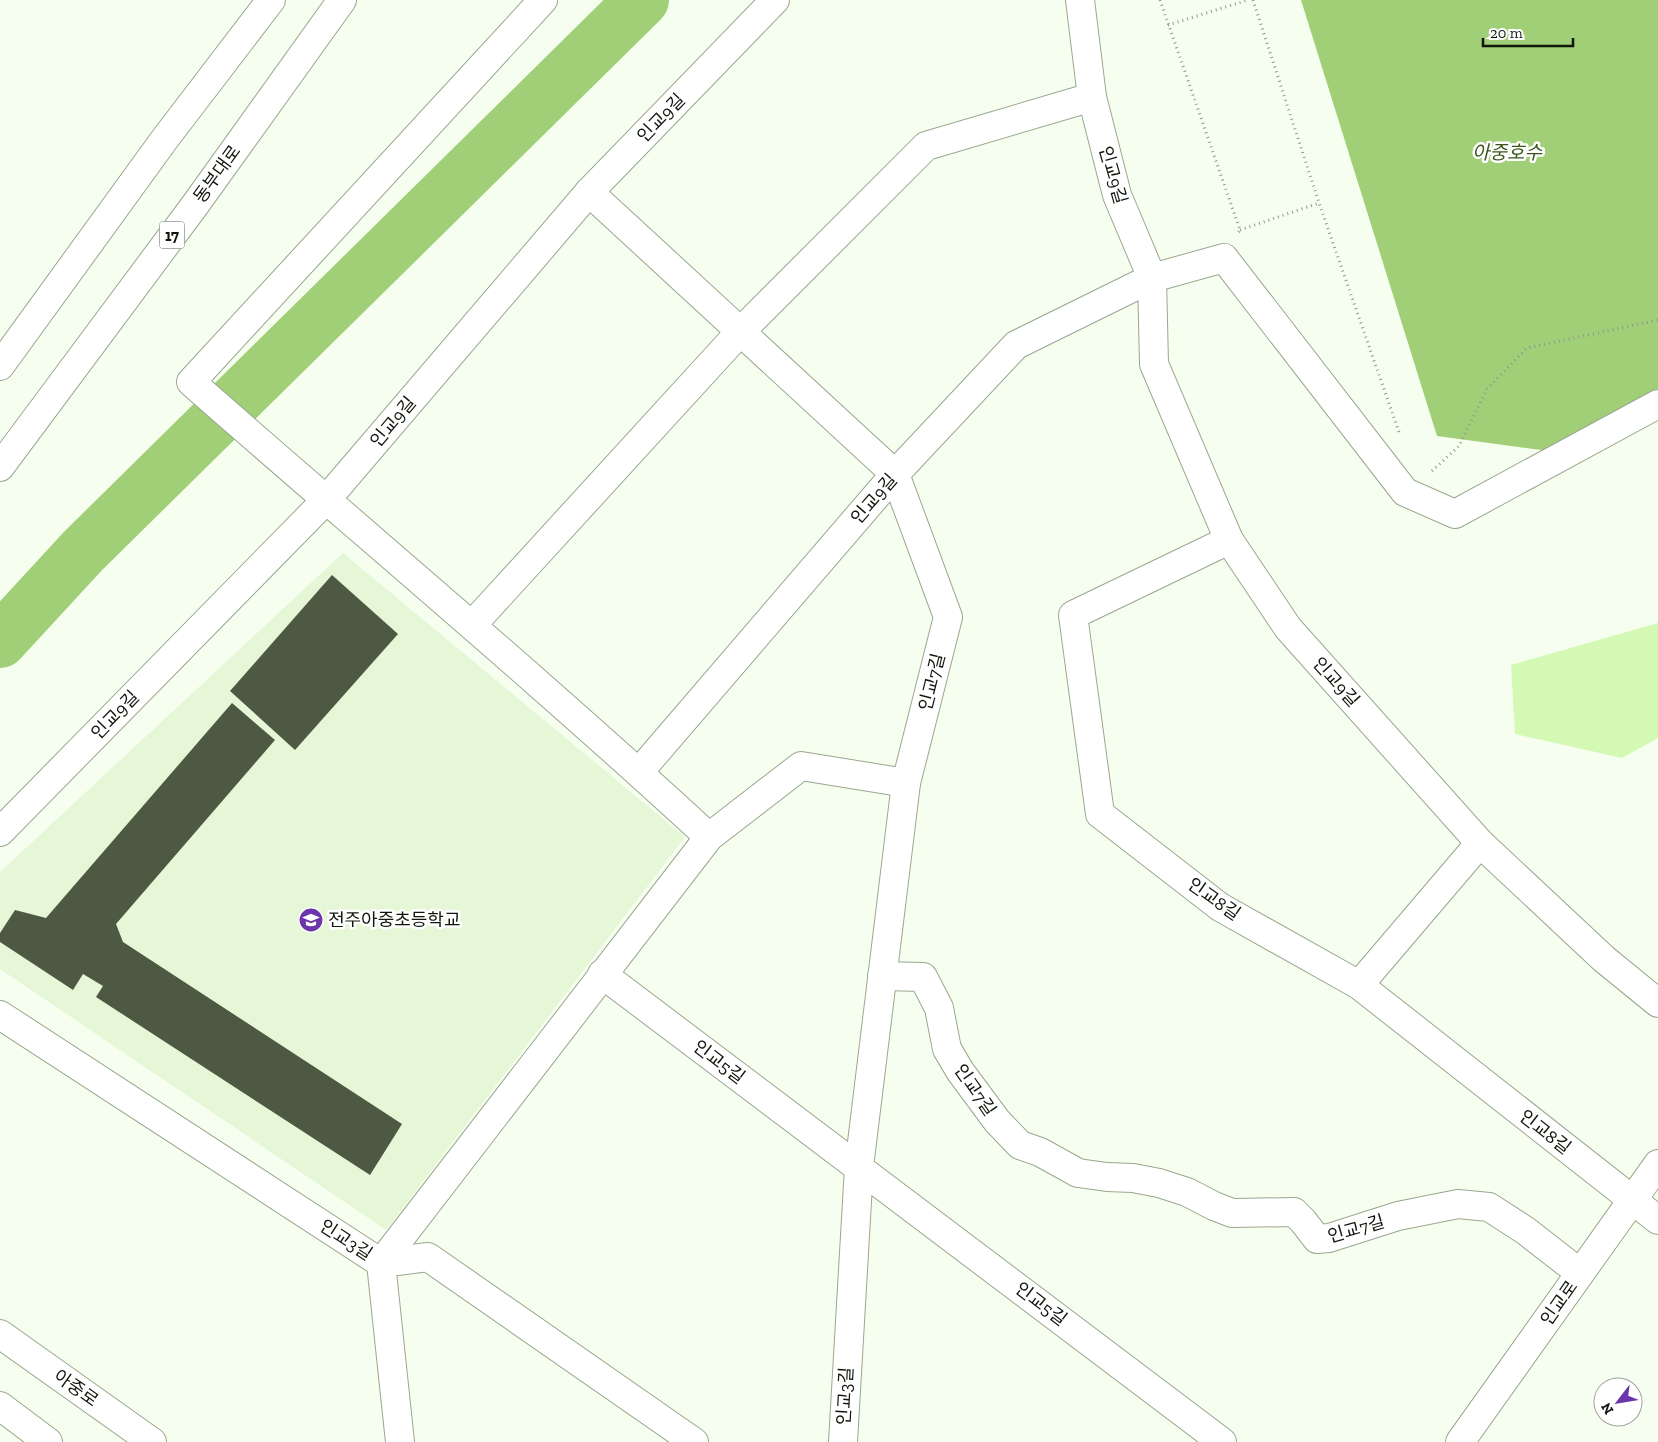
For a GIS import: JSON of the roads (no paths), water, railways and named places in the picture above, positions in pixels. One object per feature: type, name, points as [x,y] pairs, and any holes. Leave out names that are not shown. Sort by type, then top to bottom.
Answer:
[{"type":"street","points":[[0,366],[164,140],[270,0]]},
{"type":"street","name":"동부대로","points":[[0,467],[194,205],[342,0]]},
{"type":"street","points":[[543,0],[191,382],[472,625],[639,772],[709,837]]},
{"type":"street","name":"인교9길","points":[[0,832],[326,500],[589,192],[774,0]]},
{"type":"street","name":"인교9길","points":[[1080,0],[1092,97],[1117,195],[1152,278],[1154,364],[1229,540],[1288,628],[1480,843],[1604,959],[1658,1003]]},
{"type":"street","points":[[472,625],[740,332],[926,146],[1092,97]]},
{"type":"street","points":[[589,192],[895,474]]},
{"type":"street","points":[[1152,278],[1224,258],[1405,492],[1455,514],[1658,404]]},
{"type":"street","name":"인교9길","points":[[639,772],[895,474],[1016,344],[1152,278]]},
{"type":"street","name":"인교7길","points":[[895,474],[948,617],[906,783],[882,976],[922,977],[939,1008],[947,1049],[960,1071],[996,1121],[1020,1145],[1040,1152],[1078,1173],[1134,1178],[1159,1183],[1188,1192],[1232,1213],[1294,1212],[1317,1239],[1329,1238],[1398,1216],[1458,1204],[1489,1207],[1580,1273]]},
{"type":"street","name":"인교8길","points":[[1229,540],[1073,615],[1100,814],[1220,906],[1359,985],[1658,1220]]},
{"type":"street","points":[[400,1442],[381,1263],[602,974],[709,837],[801,766],[906,783]]},
{"type":"street","points":[[1359,985],[1480,843]]},
{"type":"street","name":"인교5길","points":[[602,974],[1222,1442]]},
{"type":"street","points":[[859,1167],[882,976]]},
{"type":"street","name":"인교3길","points":[[0,1015],[381,1263],[428,1257],[694,1442]]},
{"type":"street","name":"인교로","points":[[1460,1442],[1658,1164]]},
{"type":"street","name":"인교3길","points":[[842,1442],[859,1167]]},
{"type":"street","name":"아중로","points":[[0,1334],[152,1442]]},
{"type":"street","points":[[2,1412],[48,1442]]},
{"type":"water","name":"아중호수","points":[[1301,0],[1658,0],[1658,398],[1549,451],[1437,436]]},
{"type":"waterway","points":[[0,641],[83,551],[642,0]]},
{"type":"place","name":"전주아중초등학교","points":[[311,920]]}]
